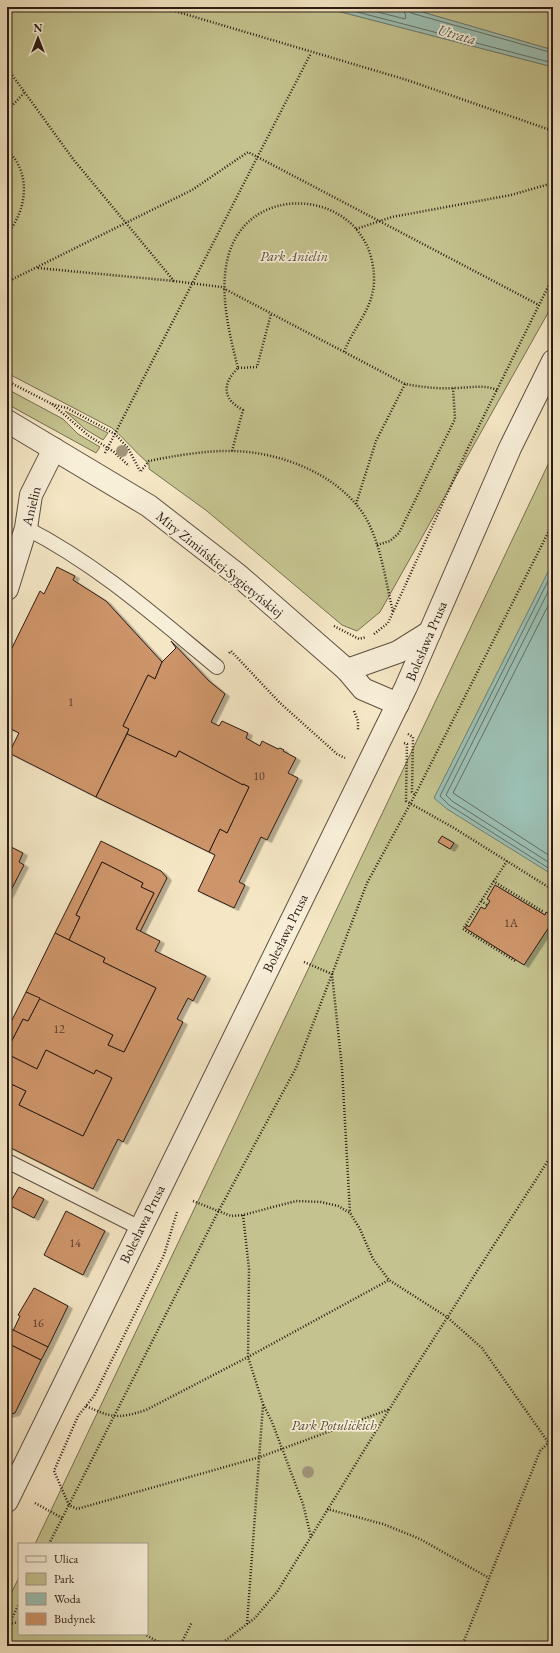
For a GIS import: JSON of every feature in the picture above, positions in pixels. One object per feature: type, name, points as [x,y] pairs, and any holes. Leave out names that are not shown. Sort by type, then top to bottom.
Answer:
[{"type":"street","name":"Bolesława Prusa","points":[[7,1501],[398,704],[510,448],[553,361]]},
{"type":"street","name":"Miry Zimińskiej-Sygietyńskiej","points":[[7,421],[149,506],[238,575],[347,670],[363,689],[398,704]]},
{"type":"street","name":"Miry Zimińskiej-Sygietyńskiej","points":[[7,428],[32,436]]},
{"type":"street","name":"Anielin","points":[[7,589],[26,528],[31,495],[54,449]]},
{"type":"street","points":[[347,670],[398,652],[430,632]]},
{"type":"lane","points":[[26,528],[58,545],[95,568],[217,667]]},
{"type":"lane","points":[[7,1161],[140,1228]]},
{"type":"path","points":[[161,7],[311,53],[407,80],[553,131]]},
{"type":"path","points":[[103,457],[311,53]]},
{"type":"path","points":[[7,68],[74,159],[174,281]]},
{"type":"path","points":[[7,111],[24,93]]},
{"type":"path","points":[[7,150],[18,164],[24,185],[24,197],[20,212],[7,234]]},
{"type":"path","points":[[7,282],[38,268],[192,190],[248,152],[539,305]]},
{"type":"path","points":[[356,229],[379,220],[511,195],[553,183]]},
{"type":"path","points":[[238,368],[231,340],[225,290],[228,256],[239,233],[256,216],[280,206],[302,203],[329,209],[345,219],[356,229],[367,244],[374,283],[369,306],[344,352]]},
{"type":"path","points":[[38,268],[221,287],[405,384],[420,387],[453,388],[487,386],[497,390]]},
{"type":"path","points":[[359,638],[377,633],[388,623],[497,390],[553,277]]},
{"type":"path","points":[[232,451],[243,410],[234,405],[229,398],[227,384],[231,375],[238,368],[257,367],[271,314]]},
{"type":"path","points":[[7,381],[52,404],[67,408],[115,434],[133,455],[140,471]]},
{"type":"path","points":[[356,504],[376,441],[395,401],[405,384]]},
{"type":"path","points":[[377,545],[390,541],[399,533],[455,419],[453,388]]},
{"type":"path","points":[[52,404],[89,436],[108,448],[133,469],[140,471]]},
{"type":"path","points":[[140,471],[149,461],[232,451],[258,453],[282,460],[308,470],[336,484],[356,504],[368,524],[377,545],[393,612]]},
{"type":"path","points":[[50,1543],[218,1212],[296,1068],[367,883],[415,795],[553,523]]},
{"type":"path","points":[[217,667],[231,651],[280,703],[337,754],[345,758]]},
{"type":"path","points":[[349,705],[354,710],[358,721],[357,733]]},
{"type":"path","points":[[413,737],[412,792],[415,795]]},
{"type":"path","points":[[407,744],[406,801],[552,889],[553,883]]},
{"type":"path","points":[[342,764],[348,752]]},
{"type":"path","points":[[507,861],[463,929],[515,961]]},
{"type":"path","points":[[493,881],[544,912]]},
{"type":"path","points":[[481,901],[487,905]]},
{"type":"path","points":[[304,962],[332,974]]},
{"type":"path","points":[[332,974],[342,1068],[350,1213]]},
{"type":"path","points":[[218,1646],[255,1618],[277,1592],[447,1317],[553,1153]]},
{"type":"path","points":[[193,1201],[231,1216],[243,1215],[296,1201],[321,1202],[338,1206],[350,1213],[360,1229],[372,1259],[389,1280],[447,1317],[482,1348],[548,1442],[553,1452]]},
{"type":"path","points":[[178,1206],[164,1255],[94,1396],[78,1416],[54,1471],[69,1505],[77,1509],[260,1457],[390,1409]]},
{"type":"path","points":[[243,1215],[249,1269],[248,1358],[263,1404],[272,1422],[303,1504],[311,1537]]},
{"type":"path","points":[[86,1406],[107,1416],[115,1416],[146,1410],[248,1358],[389,1280]]},
{"type":"path","points":[[247,1624],[263,1404]]},
{"type":"path","points":[[462,1646],[540,1451],[553,1438]]},
{"type":"path","points":[[35,1503],[62,1518]]},
{"type":"path","points":[[327,1509],[384,1524],[420,1539],[489,1578]]},
{"type":"path","points":[[8,1626],[18,1606]]},
{"type":"path","points":[[8,1626],[18,1622]]},
{"type":"path","points":[[180,1646],[192,1622]]},
{"type":"path","points":[[146,1635],[166,1646]]},
{"type":"green space","name":"Park Anielin","points":[[7,7],[322,7],[553,67],[553,304],[380,612],[357,631],[342,625],[207,511],[149,469],[149,464],[112,428],[7,373]]},
{"type":"green space","points":[[405,7],[553,7],[553,50]]},
{"type":"green space","points":[[7,389],[63,419],[78,434],[100,447],[96,453],[7,404]]},
{"type":"green space","points":[[65,411],[108,433],[103,440],[85,429]]},
{"type":"green space","name":"Park Potulickich","points":[[553,454],[553,1646],[7,1646],[7,1602],[18,1579],[18,1635],[148,1635],[148,1543],[35,1543]]},
{"type":"water","name":"Utrata","points":[[322,7],[405,7],[553,50],[553,67]]},
{"type":"water","points":[[553,562],[553,875],[447,809],[434,798]]},
{"type":"building","points":[[57,567],[75,576],[73,580],[106,601],[162,662],[155,679],[148,675],[123,726],[129,729],[96,797],[9,753],[19,733],[7,727],[7,658],[40,591],[44,594]]},
{"type":"building","points":[[171,641],[209,681],[225,694],[211,722],[219,726],[222,721],[248,733],[246,738],[260,746],[262,741],[278,749],[280,748],[284,750],[283,751],[296,758],[288,773],[298,778],[267,840],[261,837],[239,882],[245,885],[234,908],[198,891],[215,855],[209,852],[220,829],[227,833],[249,787],[179,751],[176,757],[127,734],[129,729],[123,726],[148,675],[155,679],[162,662],[176,648]]},
{"type":"building","points":[[127,734],[176,757],[179,751],[249,787],[227,833],[220,829],[209,852],[96,797]]},
{"type":"building","points":[[442,836],[454,843],[450,849],[438,842]]},
{"type":"building","points":[[101,841],[161,871],[167,878],[140,932],[136,929],[154,893],[141,887],[143,883],[102,862],[76,915],[80,917],[69,940],[55,933]]},
{"type":"building","points":[[7,845],[23,853],[19,862],[24,865],[8,896]]},
{"type":"building","points":[[102,862],[143,883],[141,887],[154,893],[136,929],[160,941],[155,951],[206,976],[193,1001],[188,998],[177,1019],[183,1022],[123,1142],[118,1139],[93,1189],[7,1146],[7,1082],[26,1091],[19,1105],[83,1136],[112,1078],[96,1070],[94,1074],[46,1050],[37,1069],[7,1054],[7,1050],[23,1019],[28,1021],[40,998],[113,1035],[108,1045],[124,1052],[156,988],[103,962],[105,958],[69,940],[80,917],[76,915]]},
{"type":"building","points":[[495,885],[545,915],[546,912],[553,916],[553,921],[524,965],[465,928],[467,925],[469,927],[481,907],[485,909],[490,901],[487,899]]},
{"type":"building","points":[[55,933],[105,958],[103,962],[156,988],[124,1052],[108,1045],[113,1035],[26,992]]},
{"type":"building","points":[[26,992],[40,998],[28,1021],[23,1019],[7,1050],[7,1030]]},
{"type":"building","points":[[46,1050],[94,1074],[96,1070],[112,1078],[83,1136],[19,1105],[26,1091],[7,1082],[7,1054],[37,1069]]},
{"type":"building","points":[[19,1187],[44,1199],[34,1218],[9,1205]]},
{"type":"building","points":[[66,1211],[105,1231],[83,1275],[44,1255]]},
{"type":"building","points":[[34,1288],[68,1306],[48,1347],[13,1331],[20,1316],[18,1315]]},
{"type":"building","points":[[7,1327],[48,1347],[41,1360],[7,1343],[10,1337],[7,1336]]},
{"type":"building","points":[[7,1343],[41,1360],[15,1413],[7,1415]]}]
